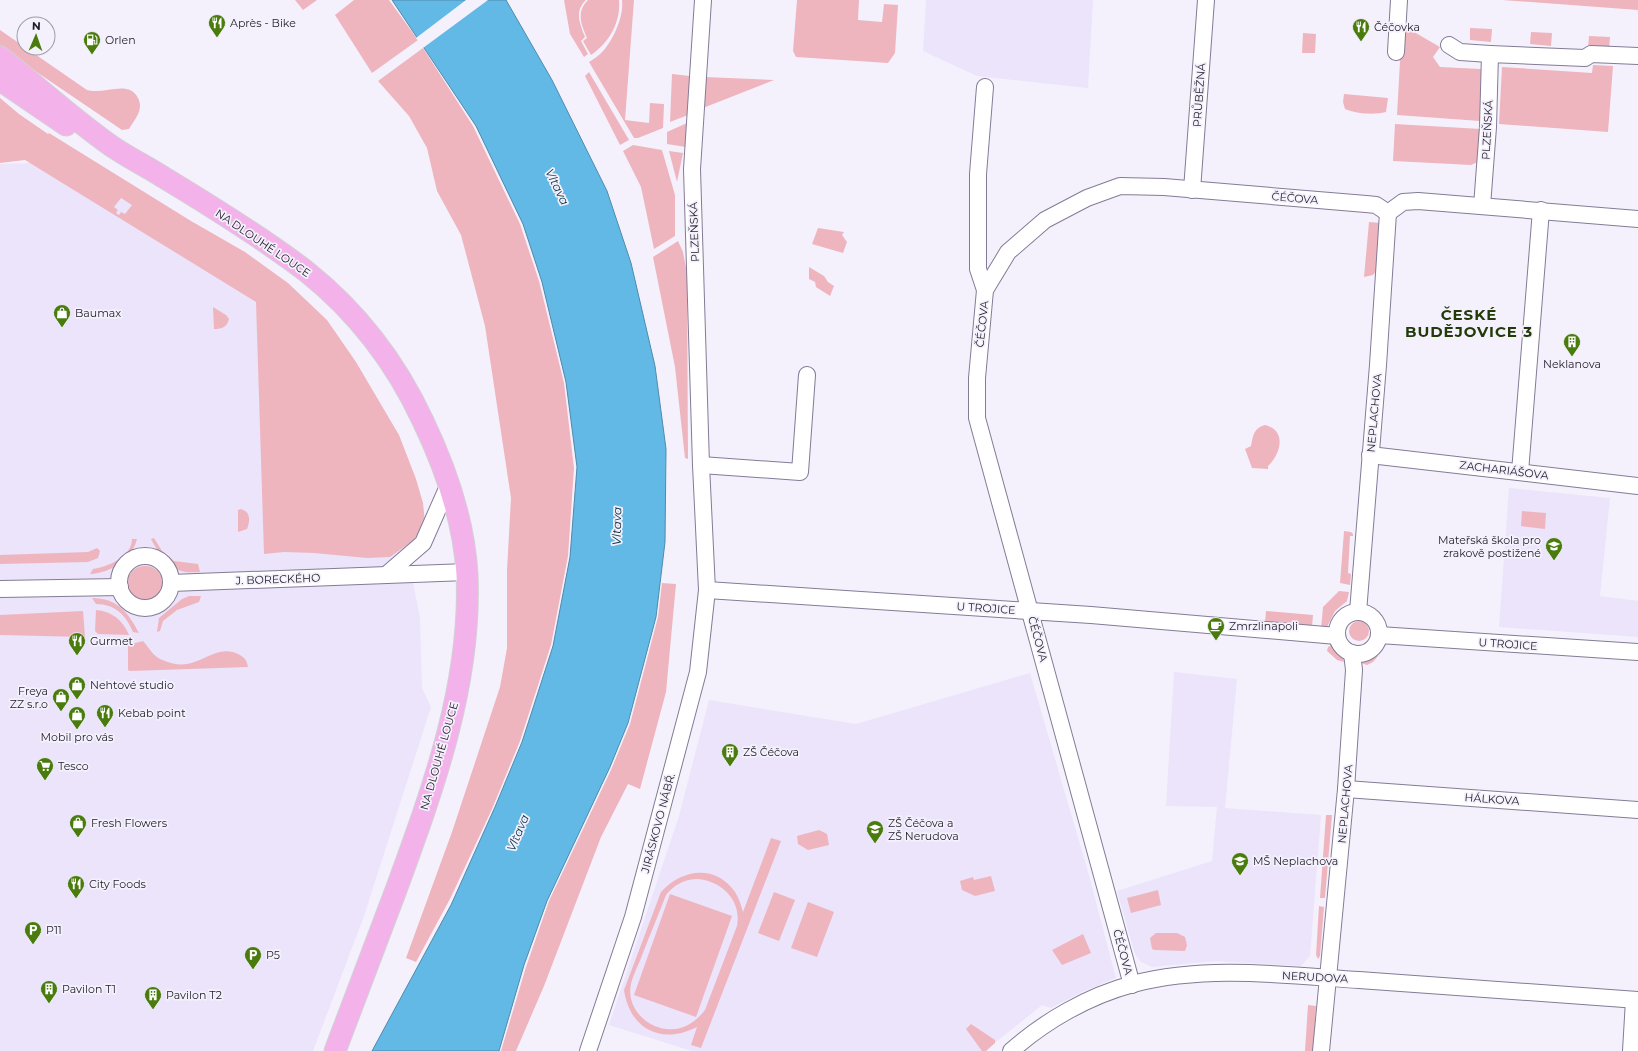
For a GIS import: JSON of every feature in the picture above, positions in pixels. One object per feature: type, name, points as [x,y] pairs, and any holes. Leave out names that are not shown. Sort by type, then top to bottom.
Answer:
[{"type":"main road","points":[[0,57],[111,146]]},
{"type":"main road","points":[[0,80],[64,124],[111,146]]},
{"type":"main road","name":"NA DLOUHÉ LOUCE","points":[[111,146],[165,178],[271,247],[307,272],[337,298],[379,345],[408,389],[431,436],[450,484],[461,527],[467,572],[467,618],[463,661],[452,720],[418,831],[336,1051]]},
{"type":"street","name":"PLZEŇSKÁ","points":[[703,0],[692,168],[701,465],[707,590]]},
{"type":"street","name":"PRŮBĚŽNÁ","points":[[1192,190],[1206,0]]},
{"type":"street","points":[[1396,52],[1399,0]]},
{"type":"street","points":[[1449,45],[1460,52],[1490,54],[1585,58],[1591,54],[1638,56]]},
{"type":"street","name":"PLZEŇSKÁ","points":[[1482,206],[1488,127],[1490,54]]},
{"type":"street","name":"ČÉČOVA","points":[[984,87],[978,174],[978,268],[985,290],[977,378],[977,418],[1132,985]]},
{"type":"street","name":"ČÉČOVA","points":[[985,290],[1008,252],[1045,220],[1087,198],[1120,186],[1192,190],[1376,205],[1388,213]]},
{"type":"street","points":[[1388,213],[1403,202],[1418,201],[1638,219]]},
{"type":"street","points":[[1520,472],[1541,210]]},
{"type":"street","name":"NEPLACHOVA","points":[[1358,612],[1378,365],[1388,213]]},
{"type":"street","points":[[701,465],[800,472],[807,375]]},
{"type":"street","name":"ZACHARIÁŠOVA","points":[[1370,455],[1638,486]]},
{"type":"street","points":[[386,575],[423,543],[450,484]]},
{"type":"street","points":[[139,557],[154,558],[161,562],[170,575],[171,583],[166,598],[153,607],[145,608],[136,606],[129,602],[120,587],[122,572],[126,565],[139,557]]},
{"type":"street","name":"J. BORECKÉHO","points":[[171,583],[467,572]]},
{"type":"street","points":[[0,589],[120,587]]},
{"type":"street","name":"U TROJICE","points":[[707,590],[1030,611],[1337,636]]},
{"type":"street","name":"JIRÁSKOVO NÁBŘ.","points":[[588,1051],[633,917],[698,672],[707,590]]},
{"type":"street","points":[[1358,612],[1371,617],[1375,622],[1379,635],[1377,641],[1370,650],[1352,653],[1341,646],[1337,636],[1340,621],[1351,613],[1358,612]]},
{"type":"street","name":"U TROJICE","points":[[1379,635],[1638,652]]},
{"type":"street","name":"NEPLACHOVA","points":[[1321,1051],[1346,788],[1354,670],[1352,653]]},
{"type":"street","name":"HÁLKOVA","points":[[1346,788],[1638,810]]},
{"type":"street","name":"NERUDOVA","points":[[1011,1051],[1055,1018],[1109,992],[1132,985],[1196,973],[1229,972],[1328,978],[1636,1000]]},
{"type":"street","points":[[1631,1051],[1636,1000]]},
{"type":"shaded area","points":[[295,0],[317,0],[303,10]]},
{"type":"shaded area","points":[[354,0],[389,0],[418,40],[372,73],[335,15]]},
{"type":"shaded area","points":[[564,0],[586,0],[582,4],[579,13],[580,22],[585,37],[581,41],[588,54],[584,57],[570,34]]},
{"type":"shaded area","points":[[588,0],[619,0],[616,24],[608,38],[591,55],[583,41],[587,38],[581,18],[582,9]]},
{"type":"shaded area","points":[[622,0],[634,0],[625,120],[649,123],[650,103],[664,104],[663,128],[638,138],[634,138],[589,62],[597,57],[608,45],[620,20]]},
{"type":"shaded area","points":[[797,0],[859,0],[858,20],[882,22],[884,4],[898,5],[895,53],[888,63],[796,57],[793,51]]},
{"type":"shaded area","points":[[926,0],[1093,0],[1088,88],[977,76],[923,51]]},
{"type":"shaded area","points":[[1502,0],[1638,0],[1638,10]]},
{"type":"shaded area","points":[[1402,25],[1440,47],[1433,57],[1440,67],[1481,69],[1480,121],[1397,115]]},
{"type":"shaded area","points":[[1470,28],[1492,29],[1491,42],[1470,40]]},
{"type":"shaded area","points":[[0,30],[16,41],[16,56],[38,56],[87,90],[101,91],[122,88],[129,89],[134,92],[140,102],[138,114],[129,129],[122,130],[0,46]]},
{"type":"shaded area","points":[[1531,32],[1552,33],[1551,46],[1530,44]]},
{"type":"shaded area","points":[[1303,33],[1316,34],[1315,53],[1302,53]]},
{"type":"shaded area","points":[[1589,36],[1610,37],[1609,50],[1588,48]]},
{"type":"shaded area","points":[[423,48],[473,126],[520,224],[539,281],[564,383],[574,468],[568,556],[551,645],[520,741],[492,809],[451,897],[416,962],[406,958],[452,832],[500,687],[507,648],[507,570],[511,498],[485,326],[461,235],[437,191],[427,148],[409,116],[378,81]]},
{"type":"shaded area","points":[[1593,65],[1613,66],[1608,132],[1499,124],[1502,67],[1592,73]]},
{"type":"shaded area","points":[[589,72],[629,140],[620,145],[585,76]]},
{"type":"shaded area","points":[[672,74],[690,76],[688,115],[670,122]]},
{"type":"shaded area","points":[[705,77],[774,80],[703,108]]},
{"type":"shaded area","points":[[1344,94],[1388,98],[1386,112],[1366,114],[1345,109],[1343,102]]},
{"type":"shaded area","points":[[0,98],[19,114],[48,134],[49,133],[191,221],[245,252],[288,283],[327,320],[356,362],[399,435],[416,479],[423,503],[425,522],[414,540],[390,557],[367,558],[284,552],[264,554],[256,302],[25,160],[0,163]],"holes":[[[121,198],[132,205],[125,214],[121,212],[119,215],[116,213],[118,210],[114,207]]]},
{"type":"shaded area","points":[[687,123],[686,147],[667,144],[667,132]]},
{"type":"shaded area","points":[[1395,124],[1481,129],[1480,161],[1471,165],[1393,161]]},
{"type":"shaded area","points":[[633,145],[662,150],[675,195],[675,236],[654,249],[641,187],[623,151]]},
{"type":"shaded area","points":[[669,151],[683,153],[677,182]]},
{"type":"shaded area","points":[[64,162],[126,199],[252,281],[404,536],[420,618],[422,688],[431,707],[364,916],[313,1051],[0,1051],[0,164]]},
{"type":"shaded area","points":[[1369,222],[1381,223],[1377,270],[1373,275],[1364,277]]},
{"type":"shaded area","points":[[818,228],[844,232],[842,235],[847,242],[843,253],[812,244]]},
{"type":"shaded area","points":[[678,241],[683,252],[687,273],[688,459],[685,458],[675,367],[653,257]]},
{"type":"shaded area","points":[[809,267],[824,276],[828,282],[834,286],[830,296],[816,287],[815,282],[809,279]]},
{"type":"shaded area","points":[[213,307],[226,315],[229,319],[224,327],[214,329]]},
{"type":"shaded area","points":[[1265,425],[1277,432],[1280,443],[1279,449],[1273,461],[1268,466],[1268,469],[1252,468],[1245,449],[1251,446],[1253,435],[1256,430]]},
{"type":"shaded area","name":"Mateřská škola pro zrakově postižené","points":[[1509,488],[1610,498],[1600,596],[1638,601],[1638,637],[1499,627]]},
{"type":"shaded area","points":[[241,509],[247,512],[249,523],[247,529],[238,532],[238,510]]},
{"type":"shaded area","points":[[1522,511],[1546,513],[1545,529],[1521,526]]},
{"type":"shaded area","points":[[1344,531],[1351,532],[1353,534],[1353,536],[1350,536],[1348,573],[1351,574],[1350,585],[1340,583]]},
{"type":"shaded area","points":[[154,538],[162,551],[174,561],[198,564],[200,572],[183,572],[176,569],[156,548],[151,539]]},
{"type":"shaded area","points":[[132,539],[137,539],[130,553],[120,564],[106,571],[90,574],[93,569],[105,566],[123,556],[128,551]]},
{"type":"shaded area","points":[[97,548],[100,551],[98,558],[88,562],[0,564],[0,555],[88,552]]},
{"type":"shaded area","points":[[149,566],[158,571],[162,577],[162,591],[158,597],[149,602],[141,602],[132,597],[128,591],[127,580],[132,571],[138,567]]},
{"type":"shaded area","points":[[662,583],[676,584],[666,692],[640,789],[628,784],[601,837],[544,986],[516,1051],[501,1051],[526,967],[549,901],[611,770],[630,724],[658,617]]},
{"type":"shaded area","points":[[1339,591],[1349,592],[1347,601],[1335,611],[1326,629],[1321,629],[1323,607]]},
{"type":"shaded area","points":[[189,596],[201,596],[199,602],[177,610],[163,621],[160,631],[157,632],[159,618],[182,599]]},
{"type":"shaded area","points":[[92,598],[108,601],[121,608],[131,619],[139,633],[133,632],[127,620],[114,608],[96,604]]},
{"type":"shaded area","points":[[96,610],[107,612],[116,617],[129,635],[98,634],[95,631]]},
{"type":"shaded area","points":[[83,611],[85,637],[0,635],[0,615]]},
{"type":"shaded area","points":[[1266,611],[1313,615],[1312,627],[1265,623]]},
{"type":"shaded area","points":[[1359,621],[1366,624],[1369,631],[1366,638],[1359,641],[1352,638],[1349,631],[1352,624]]},
{"type":"shaded area","points":[[143,641],[161,660],[170,663],[187,664],[219,652],[226,651],[242,656],[246,660],[248,667],[130,671],[128,670],[128,645]]},
{"type":"shaded area","points":[[1333,644],[1341,652],[1344,662],[1337,660],[1327,651],[1328,647]]},
{"type":"shaded area","points":[[1372,652],[1378,656],[1373,662],[1367,665],[1361,663],[1363,657]]},
{"type":"shaded area","name":"MŠ Neplachova","points":[[1174,672],[1237,679],[1225,808],[1321,815],[1310,956],[1301,966],[1216,961],[1152,967],[1141,962],[1135,954],[1117,891],[1212,861],[1217,807],[1166,806]]},
{"type":"shaded area","name":"ZŠ Čéčova a ZŠ Nerudova","points":[[1030,673],[1088,872],[1116,978],[1082,992],[1051,1008],[1042,1005],[985,1051],[692,1051],[609,1025],[679,816],[709,700],[856,724]]},
{"type":"shaded area","points":[[1326,815],[1332,815],[1325,898],[1320,898]]},
{"type":"shaded area","points":[[819,830],[827,834],[829,845],[808,850],[798,844],[797,836]]},
{"type":"shaded area","points":[[771,838],[781,841],[701,1048],[691,1045],[697,1027],[684,1032],[660,1034],[641,1024],[633,1015],[627,1004],[624,990],[661,892],[669,884],[679,878],[698,873],[708,874],[718,877],[727,883],[735,892],[743,912]],"holes":[[[696,879],[705,880],[721,887],[733,900],[738,917],[737,926],[705,1010],[697,1019],[683,1027],[677,1029],[658,1027],[644,1020],[634,1007],[631,1000],[631,984],[666,895],[672,888],[683,882]]]},
{"type":"shaded area","points":[[991,876],[995,891],[975,896],[962,890],[960,881],[973,877],[974,880]]},
{"type":"shaded area","points":[[1158,890],[1161,905],[1131,913],[1127,898]]},
{"type":"shaded area","points":[[774,892],[795,900],[779,941],[758,933]]},
{"type":"shaded area","points":[[670,894],[732,916],[696,1017],[634,995]]},
{"type":"shaded area","points":[[808,902],[834,912],[817,957],[791,948]]},
{"type":"shaded area","points":[[1319,906],[1324,907],[1320,956],[1318,959],[1316,955]]},
{"type":"shaded area","points":[[1156,933],[1177,933],[1185,937],[1187,945],[1185,951],[1152,949],[1150,938]]},
{"type":"shaded area","points":[[1083,934],[1091,953],[1062,965],[1052,950]]},
{"type":"shaded area","points":[[1308,1005],[1316,1006],[1313,1051],[1305,1051]]},
{"type":"shaded area","points":[[971,1024],[995,1040],[995,1043],[986,1051],[982,1051],[966,1029]]},
{"type":"water","name":"Vltava","points":[[392,0],[506,0],[552,80],[607,191],[631,263],[655,366],[666,449],[665,542],[656,617],[628,723],[610,767],[547,901],[524,965],[499,1051],[372,1051],[451,905],[495,807],[522,742],[553,646],[570,557],[577,467],[566,382],[542,282],[523,224],[476,126]]},
{"type":"pier","points":[[466,0],[488,0],[423,48],[416,38]]},
{"type":"place","name":"Après - Bike","points":[[217,38]]},
{"type":"place","name":"Čéčovka","points":[[1361,42]]},
{"type":"place","name":"Orlen","points":[[92,55]]},
{"type":"place","name":"Baumax","points":[[62,328]]},
{"type":"place","name":"Neklanova","points":[[1572,357]]},
{"type":"place","name":"Mateřská škola pro zrakově postižené","points":[[1554,561]]},
{"type":"place","name":"Zmrzlinapoli","points":[[1216,641]]},
{"type":"place","name":"Gurmet","points":[[77,656]]},
{"type":"place","name":"Nehtové studio","points":[[77,700]]},
{"type":"place","name":"Freya ZZ s.r.o","points":[[61,712]]},
{"type":"place","name":"Kebab point","points":[[105,728]]},
{"type":"place","name":"Mobil pro vás","points":[[77,730]]},
{"type":"place","name":"ZŠ Čéčova","points":[[730,767]]},
{"type":"place","name":"Tesco","points":[[45,781]]},
{"type":"place","name":"Fresh Flowers","points":[[78,838]]},
{"type":"place","name":"ZŠ Čéčova a ZŠ Nerudova","points":[[875,844]]},
{"type":"place","name":"MŠ Neplachova","points":[[1240,876]]},
{"type":"place","name":"City Foods","points":[[76,899]]},
{"type":"place","name":"P11","points":[[33,945]]},
{"type":"place","name":"P5","points":[[253,970]]},
{"type":"place","name":"Pavilon T1","points":[[49,1004]]},
{"type":"place","name":"Pavilon T2","points":[[153,1010]]},
{"type":"district","name":"ČESKÉ BUDĚJOVICE 3","points":[[1469,324]]}]
